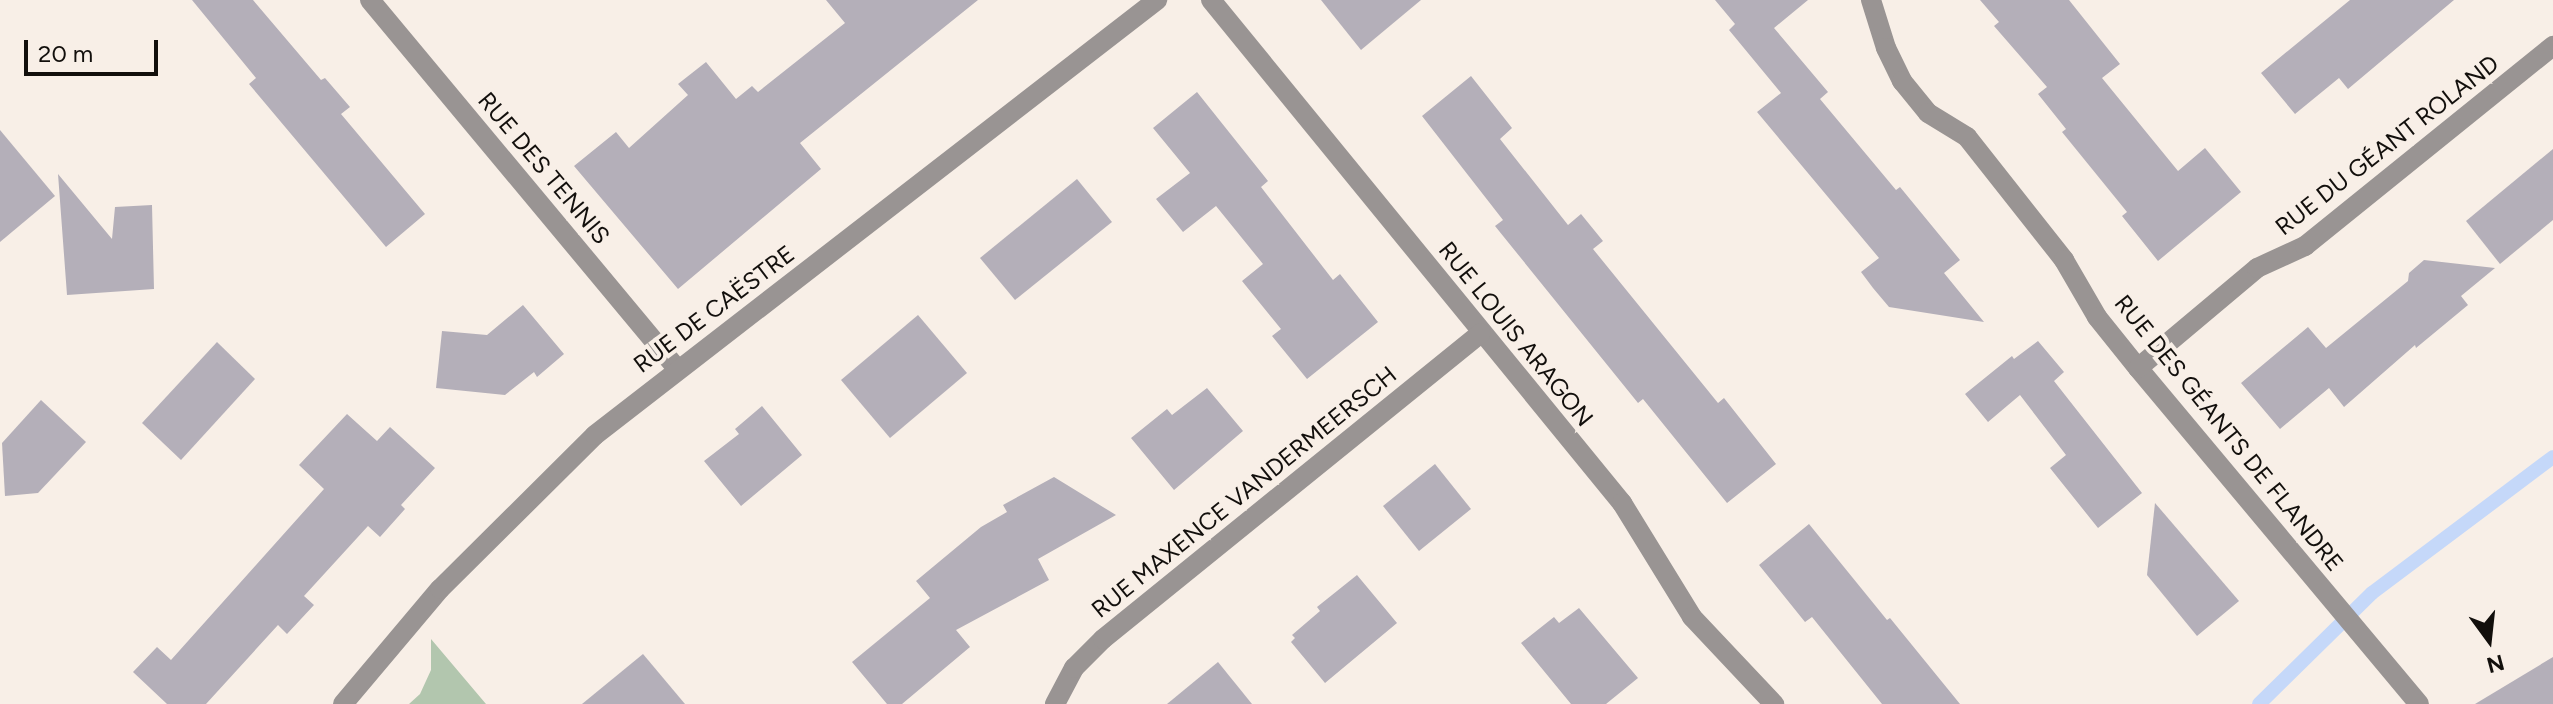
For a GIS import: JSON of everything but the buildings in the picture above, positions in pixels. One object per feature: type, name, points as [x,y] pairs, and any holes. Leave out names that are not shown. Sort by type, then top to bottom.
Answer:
[{"type":"street","name":"RUE DES TENNIS","points":[[370,0],[677,369]]},
{"type":"street","name":"RUE DE CAËSTRE","points":[[343,704],[440,589],[539,487],[606,426],[1157,0]]},
{"type":"street","name":"RUE LOUIS ARAGON","points":[[1211,0],[1622,503],[1692,617],[1774,704]]},
{"type":"street","name":"RUE DES GÉANTS DE FLANDRE","points":[[1871,0],[1886,48],[1902,81],[1928,113],[1967,137],[2064,260],[2097,317],[2419,704]]},
{"type":"street","name":"RUE DU GÉANT ROLAND","points":[[2138,368],[2257,268],[2305,246],[2553,46]]},
{"type":"street","name":"RUE MAXENCE VANDERMEERSCH","points":[[1055,704],[1074,668],[1103,639],[1481,333]]},
{"type":"green space","points":[[431,639],[486,704],[409,704],[420,694],[431,670]]},
{"type":"waterway","points":[[2259,704],[2372,593],[2553,457]]}]
